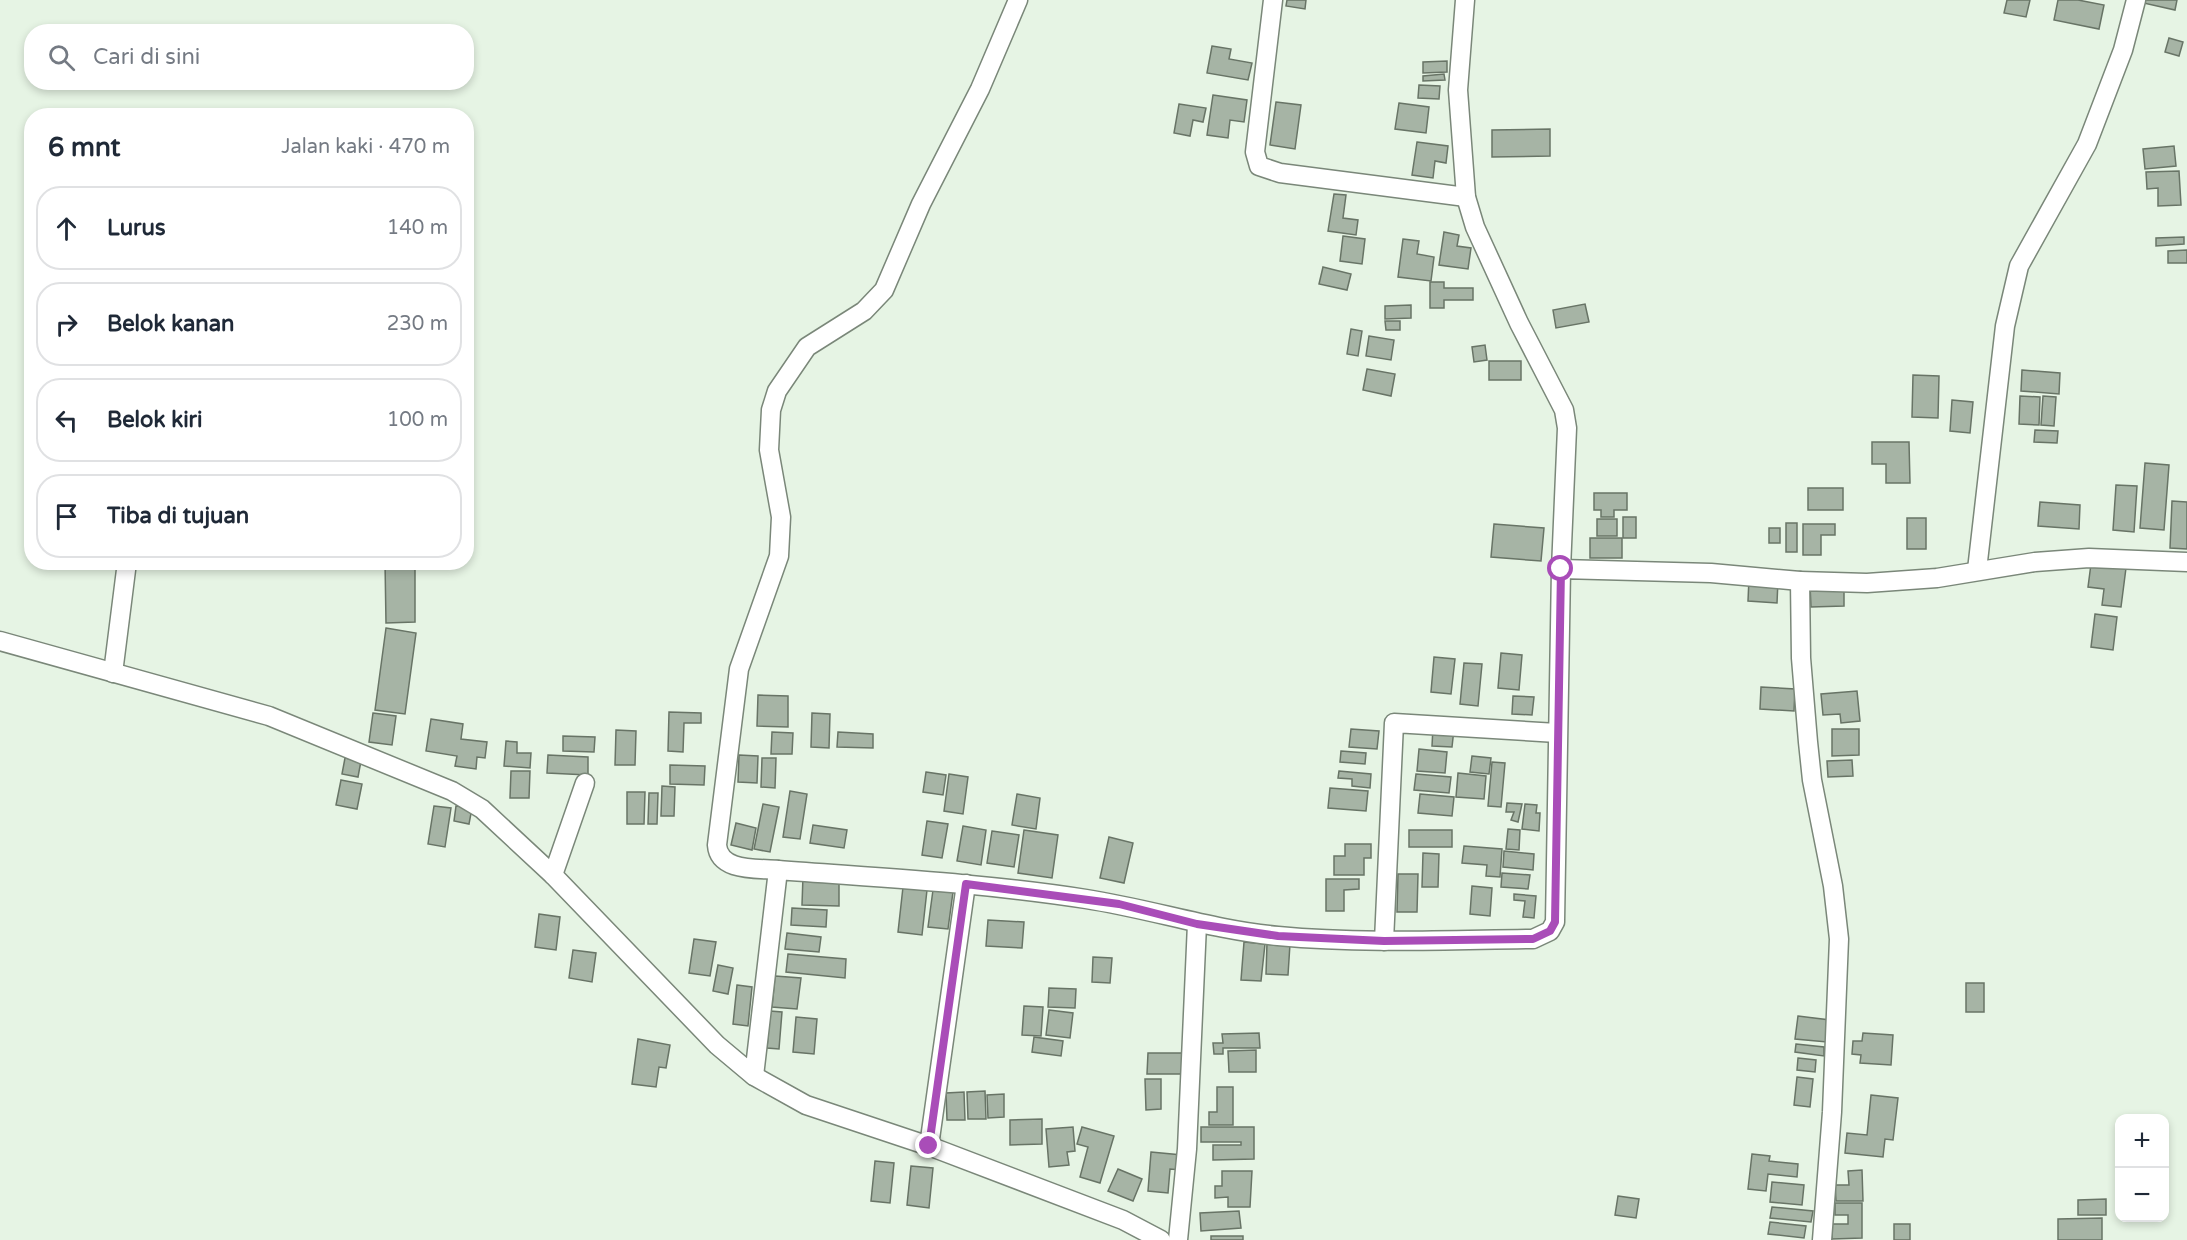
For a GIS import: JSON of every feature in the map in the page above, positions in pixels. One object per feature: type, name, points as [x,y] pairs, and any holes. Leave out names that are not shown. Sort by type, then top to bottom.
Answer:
[{"type":"street","points":[[1018,0],[980,89],[921,204],[884,290],[864,311],[807,347],[783,379],[771,410],[769,450],[781,517],[779,556],[739,669],[717,845],[718,854],[723,861],[734,866],[966,884],[1119,904],[1197,924],[1278,936],[1384,941],[1533,939],[1550,931],[1555,922],[1561,569],[1568,428],[1564,410],[1518,323],[1475,227],[1466,197],[1458,90],[1465,0]]},
{"type":"street","points":[[1273,0],[1255,152],[1259,166],[1280,173],[1466,197]]},
{"type":"street","points":[[1977,570],[2005,326],[2019,266],[2087,144],[2122,50],[2136,0]]},
{"type":"street","points":[[1561,569],[1711,573],[1800,581],[1898,581],[1937,578],[2036,562],[2089,558],[2187,562]]},
{"type":"street","points":[[113,673],[126,570]]},
{"type":"street","points":[[1800,581],[1800,622],[1812,780],[1833,886],[1839,939],[1832,1112],[1822,1240]]},
{"type":"street","points":[[0,641],[269,716],[452,792],[482,809],[553,875],[700,1029],[754,1076],[806,1105],[929,1146],[1123,1220],[1161,1240]]},
{"type":"street","points":[[1384,941],[1394,723],[1557,733]]},
{"type":"street","points":[[553,875],[585,783]]},
{"type":"street","points":[[754,1076],[778,870]]},
{"type":"street","points":[[929,1146],[966,884]]},
{"type":"street","points":[[1178,1240],[1186,1149],[1197,924]]},
{"type":"building","points":[[1287,0],[1306,0],[1305,9],[1286,6]]},
{"type":"building","points":[[2007,0],[2030,0],[2026,17],[2004,13]]},
{"type":"building","points":[[2058,0],[2078,0],[2104,5],[2099,29],[2054,20]]},
{"type":"building","points":[[2139,0],[2177,0],[2175,10],[2139,2]]},
{"type":"building","points":[[2169,38],[2183,42],[2179,56],[2165,52]]},
{"type":"building","points":[[1212,46],[1231,49],[1229,59],[1252,63],[1248,80],[1207,73]]},
{"type":"building","points":[[1447,61],[1447,72],[1423,73],[1423,62]]},
{"type":"building","points":[[1444,74],[1445,80],[1423,81],[1423,76]]},
{"type":"building","points":[[1419,85],[1440,86],[1439,99],[1418,98]]},
{"type":"building","points":[[1213,95],[1247,100],[1244,122],[1230,120],[1228,138],[1207,135]]},
{"type":"building","points":[[1276,102],[1301,105],[1295,149],[1270,145]]},
{"type":"building","points":[[1399,103],[1429,107],[1426,133],[1395,129]]},
{"type":"building","points":[[1179,104],[1206,108],[1203,122],[1193,120],[1190,136],[1174,133]]},
{"type":"building","points":[[1550,129],[1550,156],[1492,157],[1492,130]]},
{"type":"building","points":[[1417,142],[1448,146],[1446,163],[1435,161],[1433,178],[1412,175]]},
{"type":"building","points":[[2174,146],[2176,166],[2145,169],[2143,149]]},
{"type":"building","points":[[2179,171],[2181,205],[2158,206],[2158,188],[2147,189],[2146,172]]},
{"type":"building","points":[[1334,194],[1346,195],[1343,218],[1358,220],[1356,235],[1328,231]]},
{"type":"building","points":[[1444,232],[1459,235],[1457,246],[1471,248],[1468,269],[1439,265]]},
{"type":"building","points":[[1343,236],[1365,239],[1362,264],[1340,261]]},
{"type":"building","points":[[2184,237],[2184,244],[2156,246],[2156,238]]},
{"type":"building","points":[[1403,239],[1419,241],[1417,254],[1434,257],[1431,281],[1398,277]]},
{"type":"building","points":[[2187,250],[2187,263],[2168,263],[2168,251]]},
{"type":"building","points":[[1323,267],[1351,274],[1347,290],[1319,284]]},
{"type":"building","points":[[1430,282],[1444,282],[1444,288],[1473,288],[1473,300],[1444,300],[1444,308],[1430,308]]},
{"type":"building","points":[[1585,304],[1589,322],[1556,328],[1553,310]]},
{"type":"building","points":[[1411,305],[1411,318],[1385,319],[1385,306]]},
{"type":"building","points":[[1385,321],[1400,321],[1400,330],[1386,330]]},
{"type":"building","points":[[1351,329],[1362,331],[1358,356],[1347,354]]},
{"type":"building","points":[[1369,336],[1394,340],[1391,360],[1366,356]]},
{"type":"building","points":[[1485,345],[1487,360],[1474,362],[1472,347]]},
{"type":"building","points":[[1489,361],[1521,361],[1521,380],[1489,380]]},
{"type":"building","points":[[1367,369],[1395,374],[1391,396],[1363,390]]},
{"type":"building","points":[[2022,370],[2060,373],[2059,394],[2021,391]]},
{"type":"building","points":[[1913,375],[1939,376],[1938,418],[1912,417]]},
{"type":"building","points":[[2020,396],[2040,397],[2039,425],[2019,424]]},
{"type":"building","points":[[2043,396],[2056,397],[2054,426],[2041,425]]},
{"type":"building","points":[[1952,400],[1973,402],[1970,433],[1950,431]]},
{"type":"building","points":[[2035,430],[2058,431],[2057,443],[2034,442]]},
{"type":"building","points":[[1872,442],[1909,442],[1910,483],[1886,483],[1886,464],[1872,464]]},
{"type":"building","points":[[2145,463],[2169,465],[2164,530],[2140,528]]},
{"type":"building","points":[[2116,485],[2137,486],[2134,532],[2113,530]]},
{"type":"building","points":[[1808,488],[1843,488],[1843,510],[1808,510]]},
{"type":"building","points":[[1594,493],[1627,493],[1627,510],[1614,510],[1614,517],[1601,517],[1601,510],[1594,510]]},
{"type":"building","points":[[2172,501],[2187,502],[2187,549],[2170,548]]},
{"type":"building","points":[[2040,502],[2080,505],[2079,529],[2038,526]]},
{"type":"building","points":[[1623,517],[1636,517],[1636,538],[1623,538]]},
{"type":"building","points":[[1907,518],[1926,518],[1926,549],[1907,549]]},
{"type":"building","points":[[1597,519],[1617,519],[1617,536],[1597,536]]},
{"type":"building","points":[[1786,523],[1797,523],[1797,552],[1786,552]]},
{"type":"building","points":[[1494,524],[1544,528],[1541,561],[1491,557]]},
{"type":"building","points":[[1803,524],[1835,524],[1835,535],[1821,535],[1821,555],[1803,555]]},
{"type":"building","points":[[1769,528],[1780,528],[1780,543],[1769,543]]},
{"type":"building","points":[[1590,538],[1622,538],[1622,558],[1590,558]]},
{"type":"building","points":[[2091,564],[2126,568],[2121,607],[2102,605],[2104,589],[2088,587]]},
{"type":"building","points":[[385,570],[415,570],[415,622],[386,623]]},
{"type":"building","points":[[1749,578],[1778,580],[1777,603],[1748,601]]},
{"type":"building","points":[[1844,584],[1844,606],[1811,607],[1810,585]]},
{"type":"building","points":[[2095,614],[2117,617],[2113,650],[2091,647]]},
{"type":"building","points":[[386,628],[416,633],[405,714],[375,710]]},
{"type":"building","points":[[1501,653],[1522,655],[1519,690],[1498,688]]},
{"type":"building","points":[[1434,657],[1455,659],[1451,694],[1431,692]]},
{"type":"building","points":[[1464,663],[1482,664],[1478,706],[1460,704]]},
{"type":"building","points":[[1761,687],[1795,689],[1794,711],[1760,709]]},
{"type":"building","points":[[1857,691],[1860,721],[1841,723],[1840,714],[1823,715],[1821,694]]},
{"type":"building","points":[[758,695],[788,696],[788,727],[757,726]]},
{"type":"building","points":[[1513,696],[1534,697],[1532,715],[1512,714]]},
{"type":"building","points":[[669,712],[701,713],[701,723],[684,723],[683,752],[668,751]]},
{"type":"building","points":[[373,713],[396,716],[392,745],[369,742]]},
{"type":"building","points":[[812,713],[830,714],[829,748],[811,747]]},
{"type":"building","points":[[431,719],[463,724],[461,739],[487,742],[485,758],[477,757],[476,769],[455,766],[457,756],[426,751]]},
{"type":"building","points":[[1433,727],[1454,729],[1452,747],[1432,746]]},
{"type":"building","points":[[1351,729],[1379,731],[1377,749],[1349,747]]},
{"type":"building","points":[[1832,729],[1859,729],[1859,755],[1832,756]]},
{"type":"building","points":[[616,730],[636,731],[635,765],[615,765]]},
{"type":"building","points":[[772,732],[793,733],[792,754],[771,754]]},
{"type":"building","points":[[838,732],[873,734],[873,748],[837,747]]},
{"type":"building","points":[[563,736],[595,737],[594,752],[563,751]]},
{"type":"building","points":[[506,741],[517,742],[517,753],[531,753],[530,768],[504,766]]},
{"type":"building","points":[[1419,749],[1447,752],[1445,773],[1417,771]]},
{"type":"building","points":[[1341,751],[1366,753],[1365,764],[1340,762]]},
{"type":"building","points":[[548,755],[588,757],[588,775],[547,773]]},
{"type":"building","points":[[739,755],[758,756],[757,783],[738,782]]},
{"type":"building","points":[[1472,756],[1491,758],[1489,774],[1470,772]]},
{"type":"building","points":[[345,758],[361,761],[358,777],[342,774]]},
{"type":"building","points":[[762,758],[776,758],[775,788],[761,787]]},
{"type":"building","points":[[1852,760],[1853,776],[1828,777],[1827,761]]},
{"type":"building","points":[[1492,762],[1505,763],[1501,807],[1488,806]]},
{"type":"building","points":[[670,765],[705,766],[704,785],[670,784]]},
{"type":"building","points":[[511,771],[530,771],[529,798],[510,798]]},
{"type":"building","points":[[1339,771],[1371,774],[1370,788],[1352,786],[1352,779],[1338,778]]},
{"type":"building","points":[[926,772],[946,775],[943,795],[923,792]]},
{"type":"building","points":[[1458,773],[1486,776],[1484,799],[1456,797]]},
{"type":"building","points":[[949,774],[968,777],[963,814],[944,811]]},
{"type":"building","points":[[1416,774],[1451,777],[1449,793],[1414,790]]},
{"type":"building","points":[[341,780],[362,784],[357,809],[336,805]]},
{"type":"building","points":[[662,786],[675,787],[674,816],[661,816]]},
{"type":"building","points":[[1330,788],[1368,791],[1366,811],[1328,808]]},
{"type":"building","points":[[790,791],[807,794],[800,839],[783,837]]},
{"type":"building","points":[[627,792],[645,792],[644,824],[627,824]]},
{"type":"building","points":[[649,793],[658,793],[657,824],[648,824]]},
{"type":"building","points":[[1017,794],[1040,798],[1036,829],[1012,825]]},
{"type":"building","points":[[1420,794],[1454,797],[1452,816],[1418,813]]},
{"type":"building","points":[[1507,803],[1522,804],[1518,822],[1511,820],[1514,812],[1506,812]]},
{"type":"building","points":[[763,804],[779,807],[770,852],[754,849]]},
{"type":"building","points":[[1525,804],[1537,805],[1536,813],[1540,813],[1539,831],[1522,829]]},
{"type":"building","points":[[434,806],[451,808],[445,847],[428,844]]},
{"type":"building","points":[[456,806],[472,808],[469,824],[454,821]]},
{"type":"building","points":[[927,821],[948,824],[942,858],[922,855]]},
{"type":"building","points":[[736,823],[756,828],[752,850],[731,845]]},
{"type":"building","points":[[813,825],[847,830],[844,848],[810,843]]},
{"type":"building","points":[[963,826],[986,830],[981,865],[957,861]]},
{"type":"building","points":[[1508,829],[1520,830],[1519,850],[1506,849]]},
{"type":"building","points":[[1024,830],[1058,835],[1052,878],[1018,873]]},
{"type":"building","points":[[1409,830],[1452,830],[1452,847],[1409,847]]},
{"type":"building","points":[[992,831],[1019,835],[1014,867],[987,863]]},
{"type":"building","points":[[1109,837],[1133,843],[1124,883],[1100,878]]},
{"type":"building","points":[[1345,844],[1371,844],[1371,858],[1364,858],[1364,875],[1334,875],[1334,856],[1345,856]]},
{"type":"building","points":[[1464,846],[1502,849],[1500,877],[1486,876],[1487,865],[1462,863]]},
{"type":"building","points":[[1504,851],[1534,854],[1533,870],[1503,867]]},
{"type":"building","points":[[1423,853],[1439,854],[1438,887],[1422,887]]},
{"type":"building","points":[[1502,873],[1530,875],[1528,889],[1501,887]]},
{"type":"building","points":[[1398,874],[1418,874],[1417,912],[1397,912]]},
{"type":"building","points":[[803,876],[839,877],[839,906],[802,905]]},
{"type":"building","points":[[1326,879],[1359,879],[1359,889],[1344,890],[1344,911],[1326,911]]},
{"type":"building","points":[[1472,886],[1492,888],[1490,916],[1470,914]]},
{"type":"building","points":[[903,887],[927,890],[922,935],[898,932]]},
{"type":"building","points":[[933,890],[953,892],[948,929],[928,927]]},
{"type":"building","points":[[1514,894],[1536,896],[1534,918],[1523,917],[1525,901],[1514,900]]},
{"type":"building","points":[[792,908],[827,910],[826,927],[791,925]]},
{"type":"building","points":[[539,914],[560,917],[556,950],[535,947]]},
{"type":"building","points":[[988,920],[1024,922],[1022,948],[986,946]]},
{"type":"building","points":[[787,933],[821,937],[819,952],[785,949]]},
{"type":"building","points":[[694,939],[716,942],[710,976],[689,973]]},
{"type":"building","points":[[1244,942],[1265,944],[1261,981],[1241,980]]},
{"type":"building","points":[[1267,943],[1290,944],[1288,975],[1266,974]]},
{"type":"building","points":[[573,950],[596,953],[592,982],[569,978]]},
{"type":"building","points":[[788,954],[846,959],[845,978],[786,972]]},
{"type":"building","points":[[1093,957],[1112,958],[1110,983],[1092,982]]},
{"type":"building","points":[[718,965],[733,968],[728,994],[713,991]]},
{"type":"building","points":[[775,976],[801,978],[797,1009],[772,1007]]},
{"type":"building","points":[[1966,983],[1984,983],[1984,1012],[1966,1012]]},
{"type":"building","points":[[737,985],[752,987],[748,1026],[733,1024]]},
{"type":"building","points":[[1049,988],[1076,989],[1075,1008],[1048,1007]]},
{"type":"building","points":[[1024,1006],[1043,1007],[1041,1036],[1022,1035]]},
{"type":"building","points":[[1049,1010],[1073,1013],[1070,1038],[1046,1035]]},
{"type":"building","points":[[770,1011],[782,1012],[779,1049],[767,1048]]},
{"type":"building","points":[[1798,1016],[1830,1020],[1827,1042],[1795,1039]]},
{"type":"building","points":[[796,1017],[817,1019],[814,1054],[793,1052]]},
{"type":"building","points":[[1259,1033],[1260,1048],[1223,1048],[1223,1054],[1214,1054],[1213,1043],[1223,1043],[1222,1034]]},
{"type":"building","points":[[1863,1033],[1893,1035],[1891,1065],[1860,1063],[1861,1055],[1852,1054],[1853,1041],[1862,1041]]},
{"type":"building","points":[[1034,1037],[1063,1041],[1061,1056],[1032,1052]]},
{"type":"building","points":[[638,1039],[670,1045],[666,1068],[659,1067],[656,1087],[632,1084]]},
{"type":"building","points":[[1796,1044],[1824,1047],[1824,1056],[1795,1052]]},
{"type":"building","points":[[1256,1050],[1256,1072],[1229,1072],[1228,1051]]},
{"type":"building","points":[[1148,1053],[1182,1053],[1182,1074],[1147,1074]]},
{"type":"building","points":[[1798,1058],[1816,1060],[1815,1072],[1797,1070]]},
{"type":"building","points":[[1797,1077],[1813,1079],[1810,1107],[1794,1105]]},
{"type":"building","points":[[1145,1079],[1161,1079],[1161,1109],[1146,1110]]},
{"type":"building","points":[[1217,1087],[1233,1087],[1233,1125],[1209,1125],[1209,1112],[1217,1112]]},
{"type":"building","points":[[985,1091],[986,1119],[968,1119],[967,1092]]},
{"type":"building","points":[[964,1092],[965,1120],[947,1120],[946,1093]]},
{"type":"building","points":[[1004,1094],[1004,1117],[988,1118],[987,1095]]},
{"type":"building","points":[[1871,1095],[1898,1098],[1893,1140],[1885,1139],[1883,1157],[1845,1153],[1847,1133],[1867,1135]]},
{"type":"building","points":[[1042,1119],[1042,1144],[1010,1145],[1010,1120]]},
{"type":"building","points":[[1073,1127],[1075,1151],[1067,1152],[1069,1165],[1049,1167],[1046,1129]]},
{"type":"building","points":[[1082,1127],[1114,1136],[1100,1183],[1080,1177],[1088,1147],[1077,1144]]},
{"type":"building","points":[[1201,1127],[1254,1127],[1254,1159],[1213,1160],[1213,1145],[1241,1145],[1241,1142],[1201,1142]]},
{"type":"building","points":[[1151,1152],[1182,1155],[1181,1170],[1170,1169],[1168,1193],[1148,1191]]},
{"type":"building","points":[[1752,1154],[1770,1156],[1769,1161],[1798,1164],[1797,1177],[1768,1174],[1766,1191],[1748,1189]]},
{"type":"building","points":[[875,1161],[894,1163],[890,1203],[871,1201]]},
{"type":"building","points":[[911,1166],[933,1168],[929,1208],[907,1205]]},
{"type":"building","points":[[1118,1169],[1142,1179],[1133,1201],[1108,1191]]},
{"type":"building","points":[[1862,1170],[1863,1201],[1836,1201],[1835,1185],[1849,1185],[1848,1171]]},
{"type":"building","points":[[1222,1171],[1252,1171],[1250,1207],[1228,1207],[1228,1197],[1215,1198],[1215,1186],[1222,1186]]},
{"type":"building","points":[[1772,1182],[1804,1185],[1802,1205],[1770,1202]]},
{"type":"building","points":[[1618,1196],[1639,1199],[1636,1218],[1615,1215]]},
{"type":"building","points":[[2106,1199],[2106,1215],[2078,1215],[2078,1200]]},
{"type":"building","points":[[1835,1203],[1862,1203],[1862,1238],[1832,1239],[1831,1224],[1848,1224],[1848,1215],[1835,1215]]},
{"type":"building","points":[[1772,1207],[1813,1211],[1811,1222],[1770,1218]]},
{"type":"building","points":[[1239,1211],[1241,1228],[1201,1231],[1200,1213]]},
{"type":"building","points":[[2102,1218],[2102,1240],[2058,1240],[2058,1219]]},
{"type":"building","points":[[1770,1222],[1806,1226],[1804,1238],[1768,1234]]},
{"type":"building","points":[[1894,1224],[1910,1224],[1910,1240],[1894,1240]]},
{"type":"building","points":[[1211,1236],[1243,1236],[1243,1240],[1211,1240]]},
{"type":"route","points":[[929,1146],[966,884],[1119,904],[1197,924],[1278,936],[1384,941],[1533,939],[1550,931],[1555,922],[1561,569]]}]
